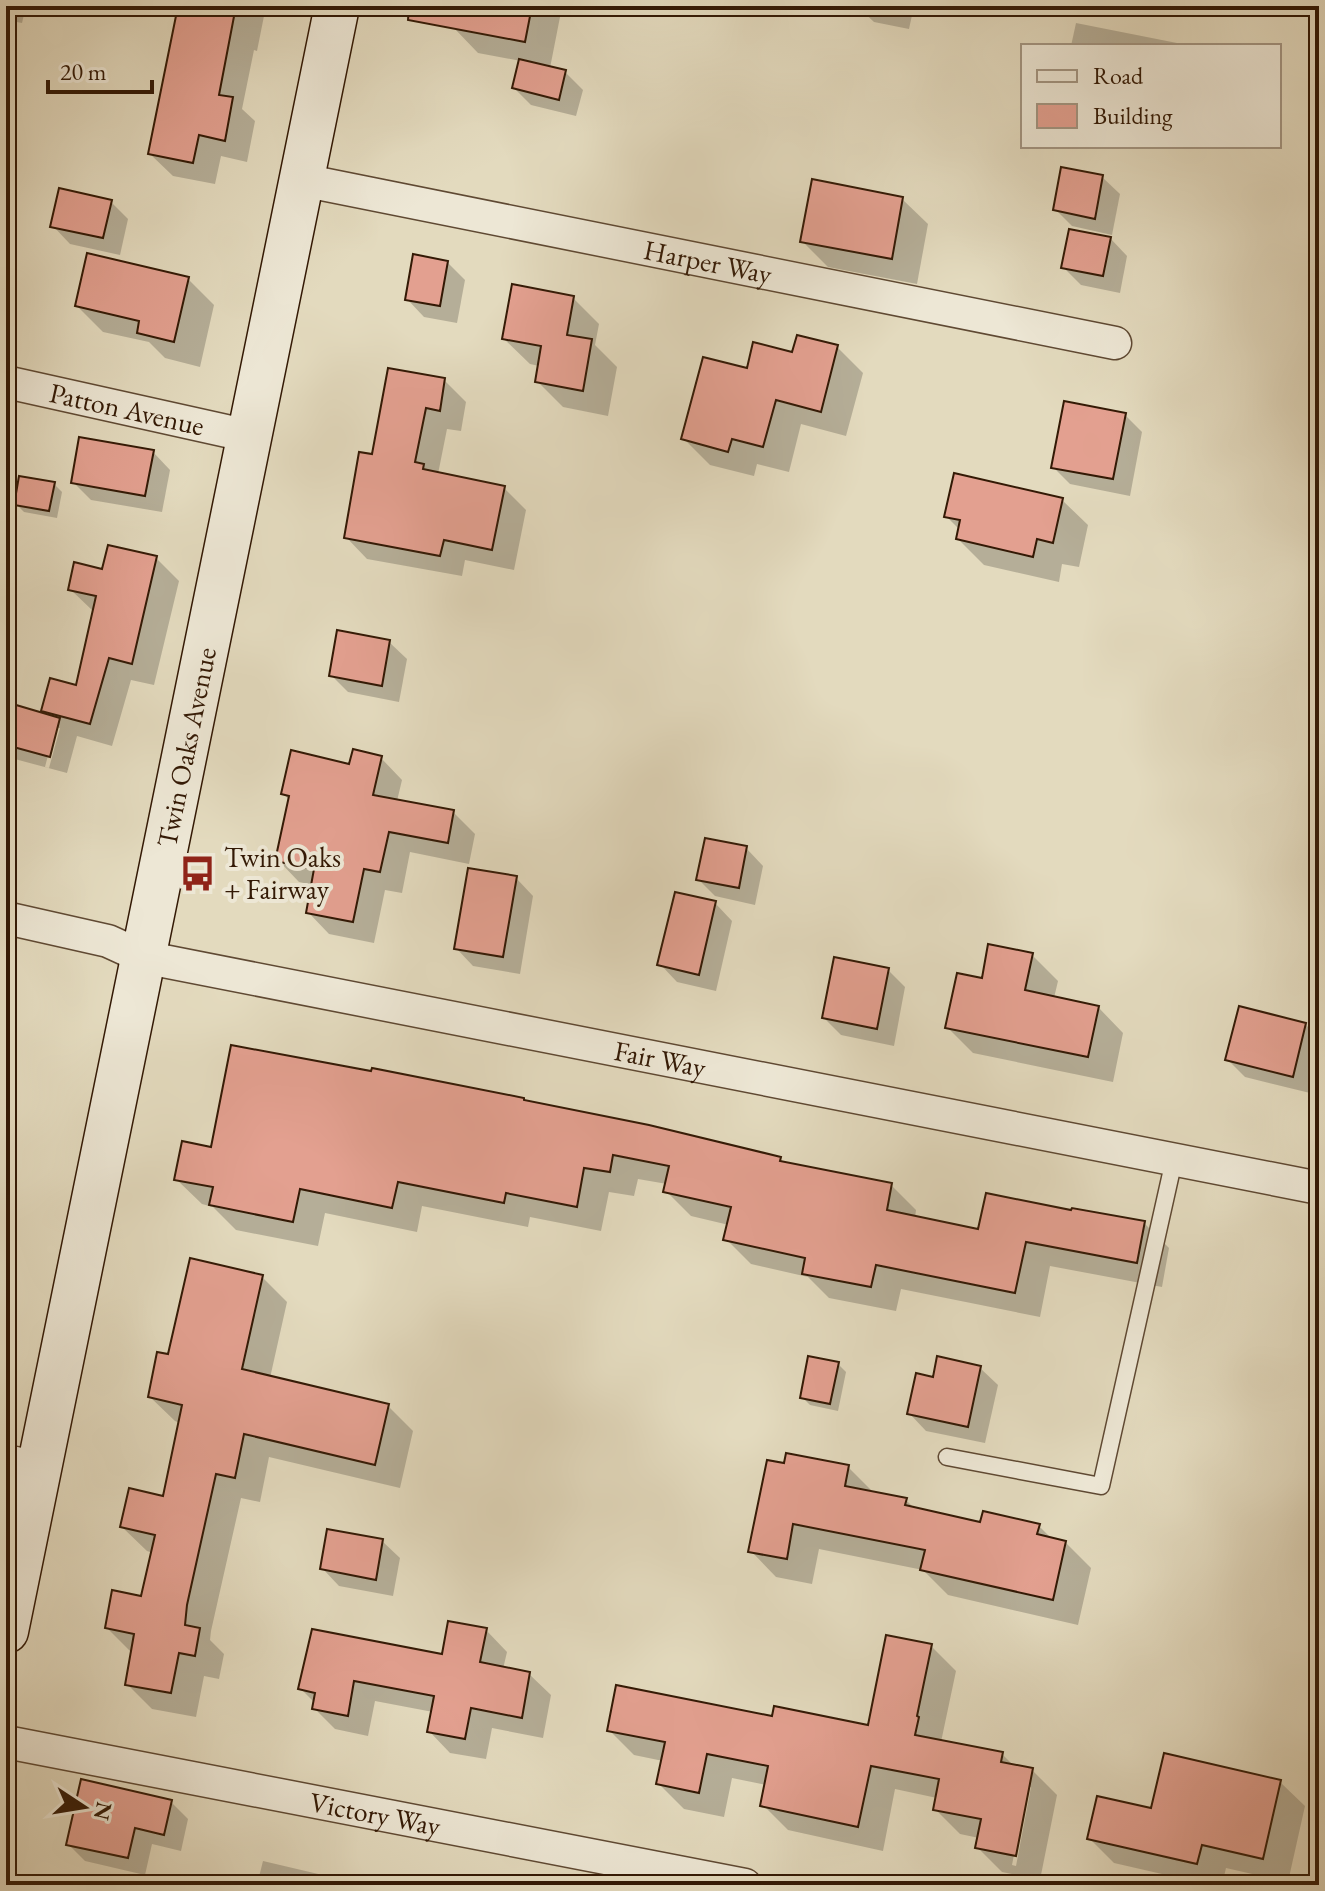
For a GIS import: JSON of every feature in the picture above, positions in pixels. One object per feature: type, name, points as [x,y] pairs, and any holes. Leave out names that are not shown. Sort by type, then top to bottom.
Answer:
[{"type":"street","name":"Twin Oaks Avenue","points":[[6,1631],[23,1464],[143,957],[337,6]]},
{"type":"street","name":"Harper Way","points":[[302,180],[1115,343]]},
{"type":"street","name":"Patton Avenue","points":[[6,382],[249,436]]},
{"type":"street","name":"Fair Way","points":[[6,918],[108,941],[143,957],[1319,1188]]},
{"type":"street","name":"Victory Way","points":[[6,1742],[745,1885]]},
{"type":"lane","points":[[947,1457],[1101,1486],[1174,1160]]},
{"type":"building","points":[[178,6],[236,6],[219,95],[233,97],[225,141],[199,135],[193,163],[148,154]]},
{"type":"building","points":[[409,6],[532,6],[525,42],[408,20]]},
{"type":"building","points":[[519,59],[566,70],[559,100],[512,88]]},
{"type":"building","points":[[1061,167],[1103,175],[1095,219],[1053,210]]},
{"type":"building","points":[[812,179],[903,197],[892,259],[800,242]]},
{"type":"building","points":[[59,188],[112,200],[103,238],[50,227]]},
{"type":"building","points":[[1069,229],[1111,237],[1103,276],[1061,268]]},
{"type":"building","points":[[87,253],[189,277],[174,342],[137,333],[139,321],[75,306]]},
{"type":"building","points":[[413,254],[448,261],[440,306],[405,300]]},
{"type":"building","points":[[512,284],[574,296],[567,335],[592,339],[583,391],[535,382],[541,346],[502,339]]},
{"type":"building","points":[[797,335],[838,345],[821,412],[776,400],[763,447],[732,439],[728,452],[681,439],[703,357],[747,368],[753,342],[792,352]]},
{"type":"building","points":[[388,368],[445,378],[440,411],[426,408],[415,462],[424,464],[423,469],[505,486],[492,550],[444,540],[440,556],[344,538],[359,452],[372,454]]},
{"type":"building","points":[[1064,401],[1126,413],[1113,479],[1051,468]]},
{"type":"building","points":[[79,437],[154,450],[145,496],[71,483]]},
{"type":"building","points":[[954,473],[1063,498],[1053,543],[1037,539],[1033,557],[956,539],[960,520],[944,517]]},
{"type":"building","points":[[19,476],[55,482],[49,511],[14,505]]},
{"type":"building","points":[[108,545],[157,556],[132,664],[109,658],[90,724],[41,711],[50,678],[76,685],[96,596],[68,590],[74,562],[102,569]]},
{"type":"building","points":[[337,630],[390,640],[382,686],[329,676]]},
{"type":"building","points":[[6,702],[60,718],[50,757],[6,745]]},
{"type":"building","points":[[353,749],[382,756],[373,795],[454,810],[448,843],[389,832],[380,872],[364,869],[353,922],[306,913],[314,869],[275,861],[289,796],[281,794],[291,750],[349,764]]},
{"type":"building","points":[[705,838],[747,846],[739,888],[696,880]]},
{"type":"building","points":[[468,868],[517,876],[503,957],[454,949]]},
{"type":"building","points":[[675,892],[716,901],[699,975],[657,965]]},
{"type":"building","points":[[988,944],[1033,953],[1025,990],[1099,1006],[1088,1057],[945,1028],[957,973],[982,978]]},
{"type":"building","points":[[834,957],[889,968],[877,1029],[822,1018]]},
{"type":"building","points":[[1239,1006],[1306,1023],[1293,1077],[1225,1060]]},
{"type":"building","points":[[231,1045],[371,1071],[372,1068],[524,1098],[781,1157],[780,1161],[892,1183],[887,1210],[978,1229],[986,1193],[1145,1221],[1137,1263],[1026,1242],[1015,1293],[876,1265],[871,1287],[802,1274],[805,1258],[723,1240],[731,1207],[663,1192],[669,1166],[613,1155],[610,1172],[584,1168],[577,1207],[506,1193],[504,1203],[398,1182],[392,1208],[300,1189],[293,1222],[209,1205],[213,1187],[174,1180],[182,1141],[211,1147]]},
{"type":"building","points":[[190,1258],[263,1275],[242,1369],[389,1404],[375,1465],[244,1434],[235,1478],[216,1474],[187,1605],[185,1625],[200,1628],[195,1656],[179,1653],[171,1693],[125,1685],[134,1634],[105,1628],[112,1590],[141,1596],[155,1535],[120,1527],[129,1488],[163,1496],[182,1405],[148,1397],[157,1352],[168,1354]]},
{"type":"building","points":[[808,1356],[839,1362],[830,1404],[800,1398]]},
{"type":"building","points":[[937,1356],[981,1366],[968,1427],[907,1414],[916,1373],[933,1377]]},
{"type":"building","points":[[786,1453],[849,1465],[845,1486],[907,1498],[905,1505],[980,1522],[983,1511],[1040,1524],[1037,1534],[1066,1541],[1053,1600],[920,1570],[925,1550],[793,1524],[787,1559],[748,1552],[767,1460],[784,1463]]},
{"type":"building","points":[[327,1529],[383,1539],[376,1580],[320,1569]]},
{"type":"building","points":[[448,1621],[487,1628],[480,1662],[530,1672],[522,1718],[471,1708],[465,1739],[427,1732],[434,1696],[354,1681],[348,1716],[312,1709],[315,1693],[298,1689],[312,1629],[442,1654]]},
{"type":"building","points":[[886,1635],[932,1644],[915,1735],[1003,1752],[1001,1762],[1033,1768],[1016,1856],[975,1848],[981,1819],[933,1810],[939,1779],[871,1766],[858,1827],[760,1806],[768,1766],[707,1754],[699,1793],[656,1784],[665,1742],[607,1731],[616,1685],[772,1716],[774,1706],[868,1725]]},
{"type":"building","points":[[1164,1753],[1281,1780],[1263,1859],[1202,1845],[1197,1864],[1087,1839],[1097,1796],[1151,1808]]},
{"type":"building","points":[[81,1779],[172,1800],[164,1835],[135,1828],[128,1858],[66,1845]]},
{"type":"place","name":"Twin Oaks + Fairway","points":[[198,873]]}]
